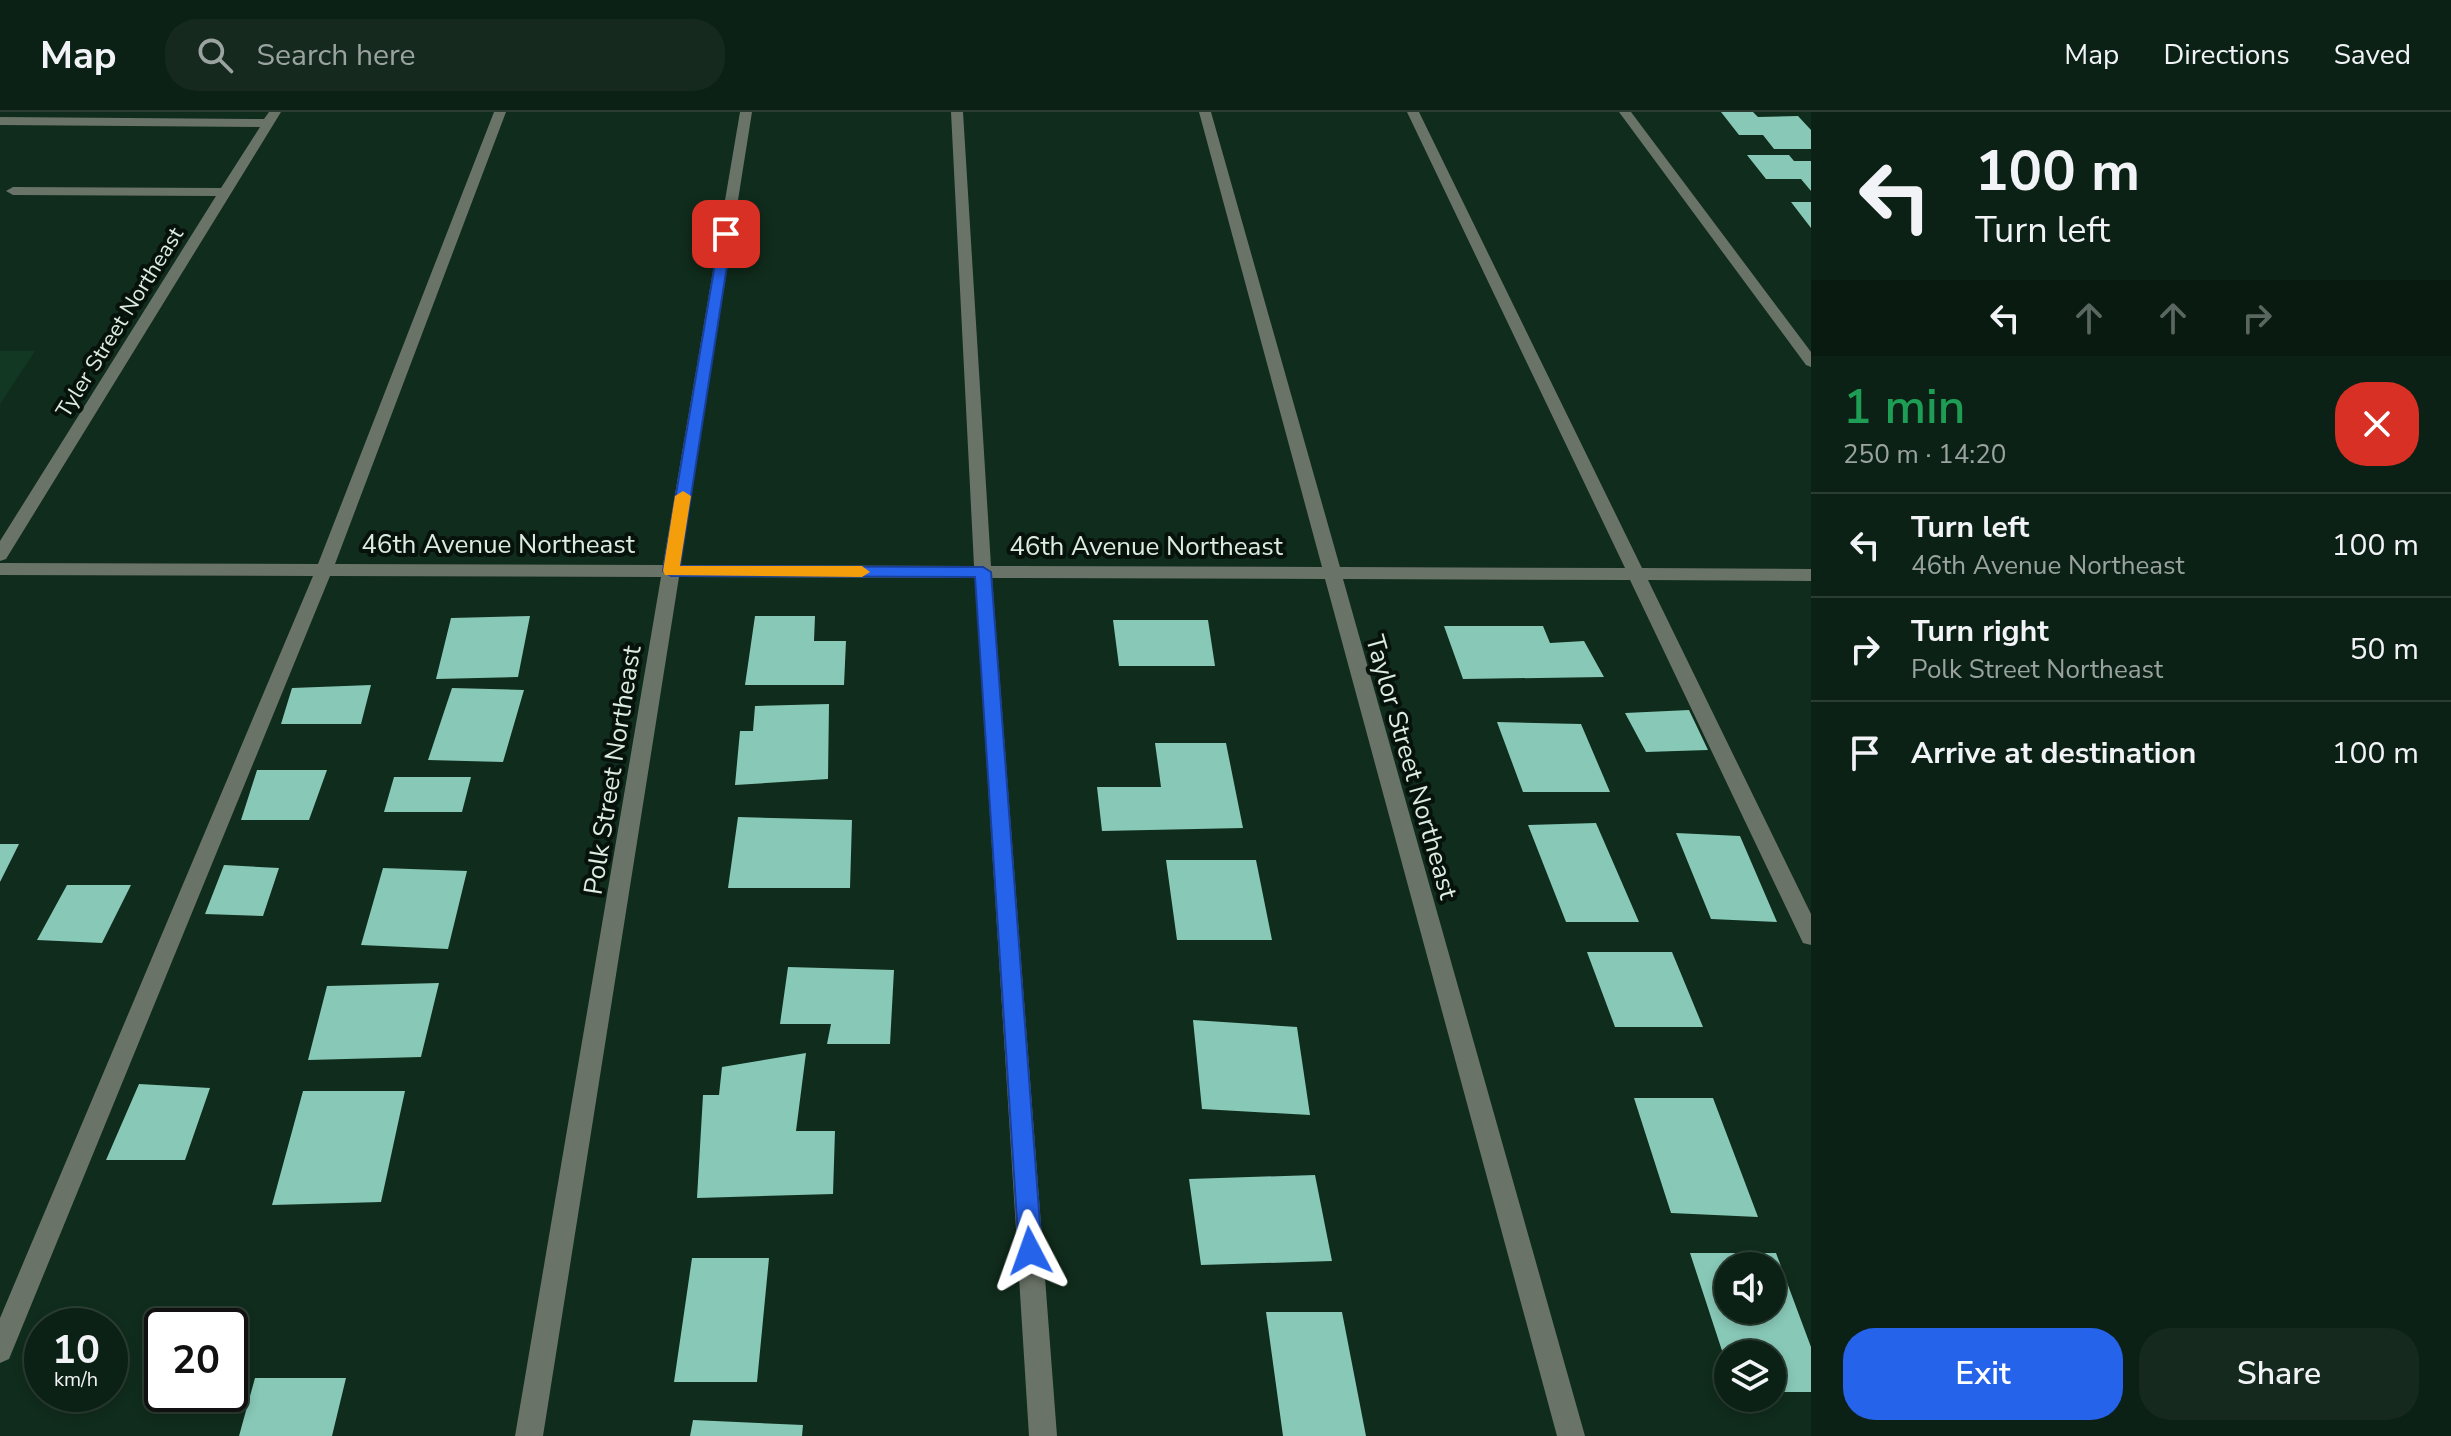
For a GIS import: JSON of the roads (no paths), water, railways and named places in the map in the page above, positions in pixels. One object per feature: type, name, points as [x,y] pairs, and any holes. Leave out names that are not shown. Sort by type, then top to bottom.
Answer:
[{"type":"street","points":[[0,1350],[324,570],[500,112]]},
{"type":"street","name":"Polk Street Northeast","points":[[529,1436],[746,112]]},
{"type":"street","points":[[957,112],[983,572],[1043,1436]]},
{"type":"street","name":"Taylor Street Northeast","points":[[1205,112],[1571,1436]]},
{"type":"street","points":[[1413,112],[1811,936]]},
{"type":"street","points":[[1625,112],[1811,362]]},
{"type":"street","points":[[0,121],[272,118]]},
{"type":"street","name":"Tyler Street Northeast","points":[[0,555],[272,118]]},
{"type":"street","points":[[13,191],[226,192]]},
{"type":"street","name":"46th Avenue Northeast","points":[[0,569],[1811,575]]}]
